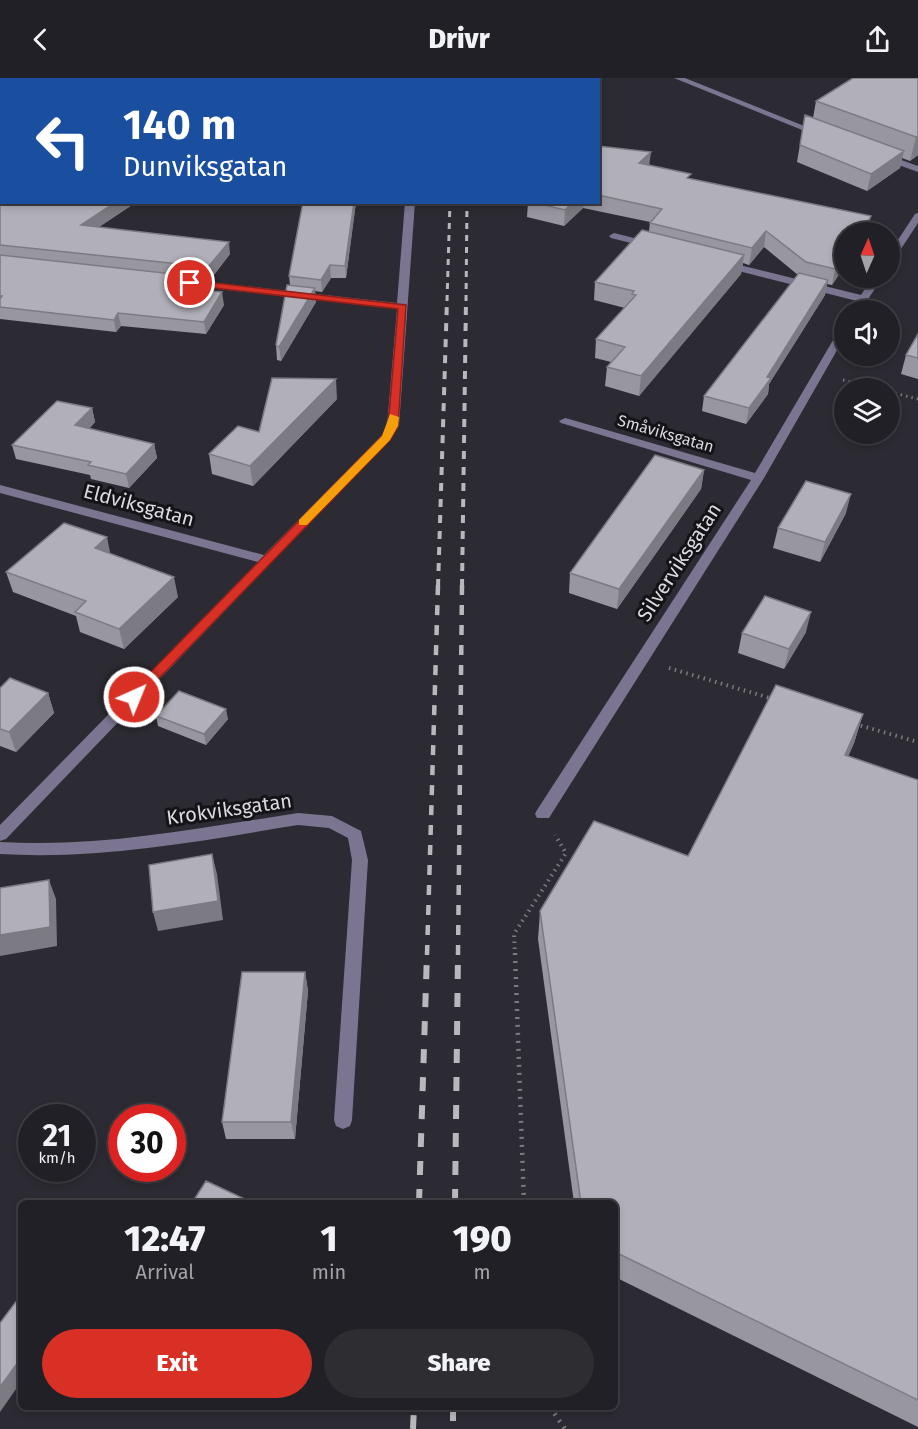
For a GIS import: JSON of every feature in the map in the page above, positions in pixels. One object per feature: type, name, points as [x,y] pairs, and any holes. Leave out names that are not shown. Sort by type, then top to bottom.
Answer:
[{"type":"street","points":[[678,78],[830,137]]},
{"type":"street","points":[[874,153],[918,169]]},
{"type":"street","points":[[0,835],[386,438],[393,426],[410,204]]},
{"type":"street","points":[[900,244],[918,216]]},
{"type":"street","points":[[614,236],[659,247]]},
{"type":"street","points":[[716,262],[863,299],[870,288]]},
{"type":"street","points":[[166,280],[403,307]]},
{"type":"street","name":"Silverviksgatan","points":[[543,814],[758,478],[834,348]]},
{"type":"street","name":"Småviksgatan","points":[[565,421],[758,478]]},
{"type":"street","name":"Eldviksgatan","points":[[0,489],[267,560]]},
{"type":"street","name":"Krokviksgatan","points":[[0,849],[88,850],[298,819],[332,822],[355,836],[360,860],[344,1120]]},
{"type":"path","points":[[819,374],[835,378]]},
{"type":"path","points":[[900,394],[918,399]]},
{"type":"path","points":[[641,660],[774,700]]},
{"type":"path","points":[[852,723],[918,742]]},
{"type":"path","points":[[524,1200],[514,934],[566,853],[543,814]]},
{"type":"path","points":[[552,1410],[565,1429]]},
{"type":"building","points":[[853,78],[918,78],[918,136],[816,101]]},
{"type":"building","points":[[805,115],[904,151],[871,174],[800,145]]},
{"type":"building","points":[[600,146],[651,152],[639,163],[691,174],[687,178],[871,216],[868,222],[834,222],[834,269],[806,262],[766,231],[752,248],[650,223],[662,209],[600,195]]},
{"type":"building","points":[[0,204],[113,204],[81,225],[229,242],[208,267],[0,245]]},
{"type":"building","points":[[303,204],[354,204],[345,266],[330,265],[321,280],[289,276]]},
{"type":"building","points":[[540,204],[571,204],[565,210]]},
{"type":"building","points":[[642,230],[744,255],[641,376],[607,367],[625,347],[596,339],[636,295],[632,294],[634,291],[595,282]]},
{"type":"building","points":[[0,255],[201,277],[191,289],[222,292],[204,322],[118,313],[114,320],[0,307],[2,296],[0,296]]},
{"type":"building","points":[[799,273],[828,280],[767,377],[771,378],[749,408],[704,396]]},
{"type":"building","points":[[287,285],[315,288],[279,347],[276,345]]},
{"type":"building","points":[[918,334],[918,358],[906,355]]},
{"type":"building","points":[[272,378],[336,379],[250,466],[209,454],[238,426],[259,432]]},
{"type":"building","points":[[57,401],[92,408],[75,425],[154,444],[126,474],[88,465],[91,462],[12,445]]},
{"type":"building","points":[[655,455],[704,470],[619,589],[570,573]]},
{"type":"building","points":[[806,481],[851,494],[825,542],[778,528]]},
{"type":"building","points":[[64,523],[107,537],[95,548],[174,577],[119,629],[75,612],[86,601],[6,572]]},
{"type":"building","points":[[765,596],[811,612],[789,649],[742,633]]},
{"type":"building","points":[[10,678],[48,693],[9,732],[0,729],[0,688]]},
{"type":"building","points":[[776,685],[863,714],[845,755],[918,780],[918,1400],[618,1253],[618,1200],[581,1200],[540,911],[594,821],[688,856]]},
{"type":"building","points":[[179,691],[226,709],[204,734],[156,716]]},
{"type":"building","points":[[212,854],[218,901],[153,912],[149,865]]},
{"type":"building","points":[[49,880],[50,927],[0,935],[0,888]]},
{"type":"building","points":[[242,972],[305,972],[291,1122],[222,1122]]},
{"type":"building","points":[[206,1181],[247,1200],[194,1200]]},
{"type":"building","points":[[18,1299],[18,1362],[0,1387],[0,1323]]},
{"type":"railway","points":[[447,301],[450,204]]},
{"type":"railway","points":[[466,301],[467,204]]},
{"type":"railway","points":[[438,587],[447,299]]},
{"type":"railway","points":[[462,587],[466,299]]},
{"type":"railway","points":[[427,955],[438,585]]},
{"type":"railway","points":[[458,955],[462,585]]},
{"type":"railway","points":[[419,1200],[427,953]]},
{"type":"railway","points":[[455,1200],[458,953]]},
{"type":"railway","points":[[413,1429],[414,1410]]},
{"type":"railway","points":[[453,1410],[453,1429]]},
{"type":"slow traffic","points":[[303,523],[386,438],[393,426],[394,417]]},
{"type":"route","points":[[134,697],[386,438],[393,426],[403,307],[190,283]]}]
